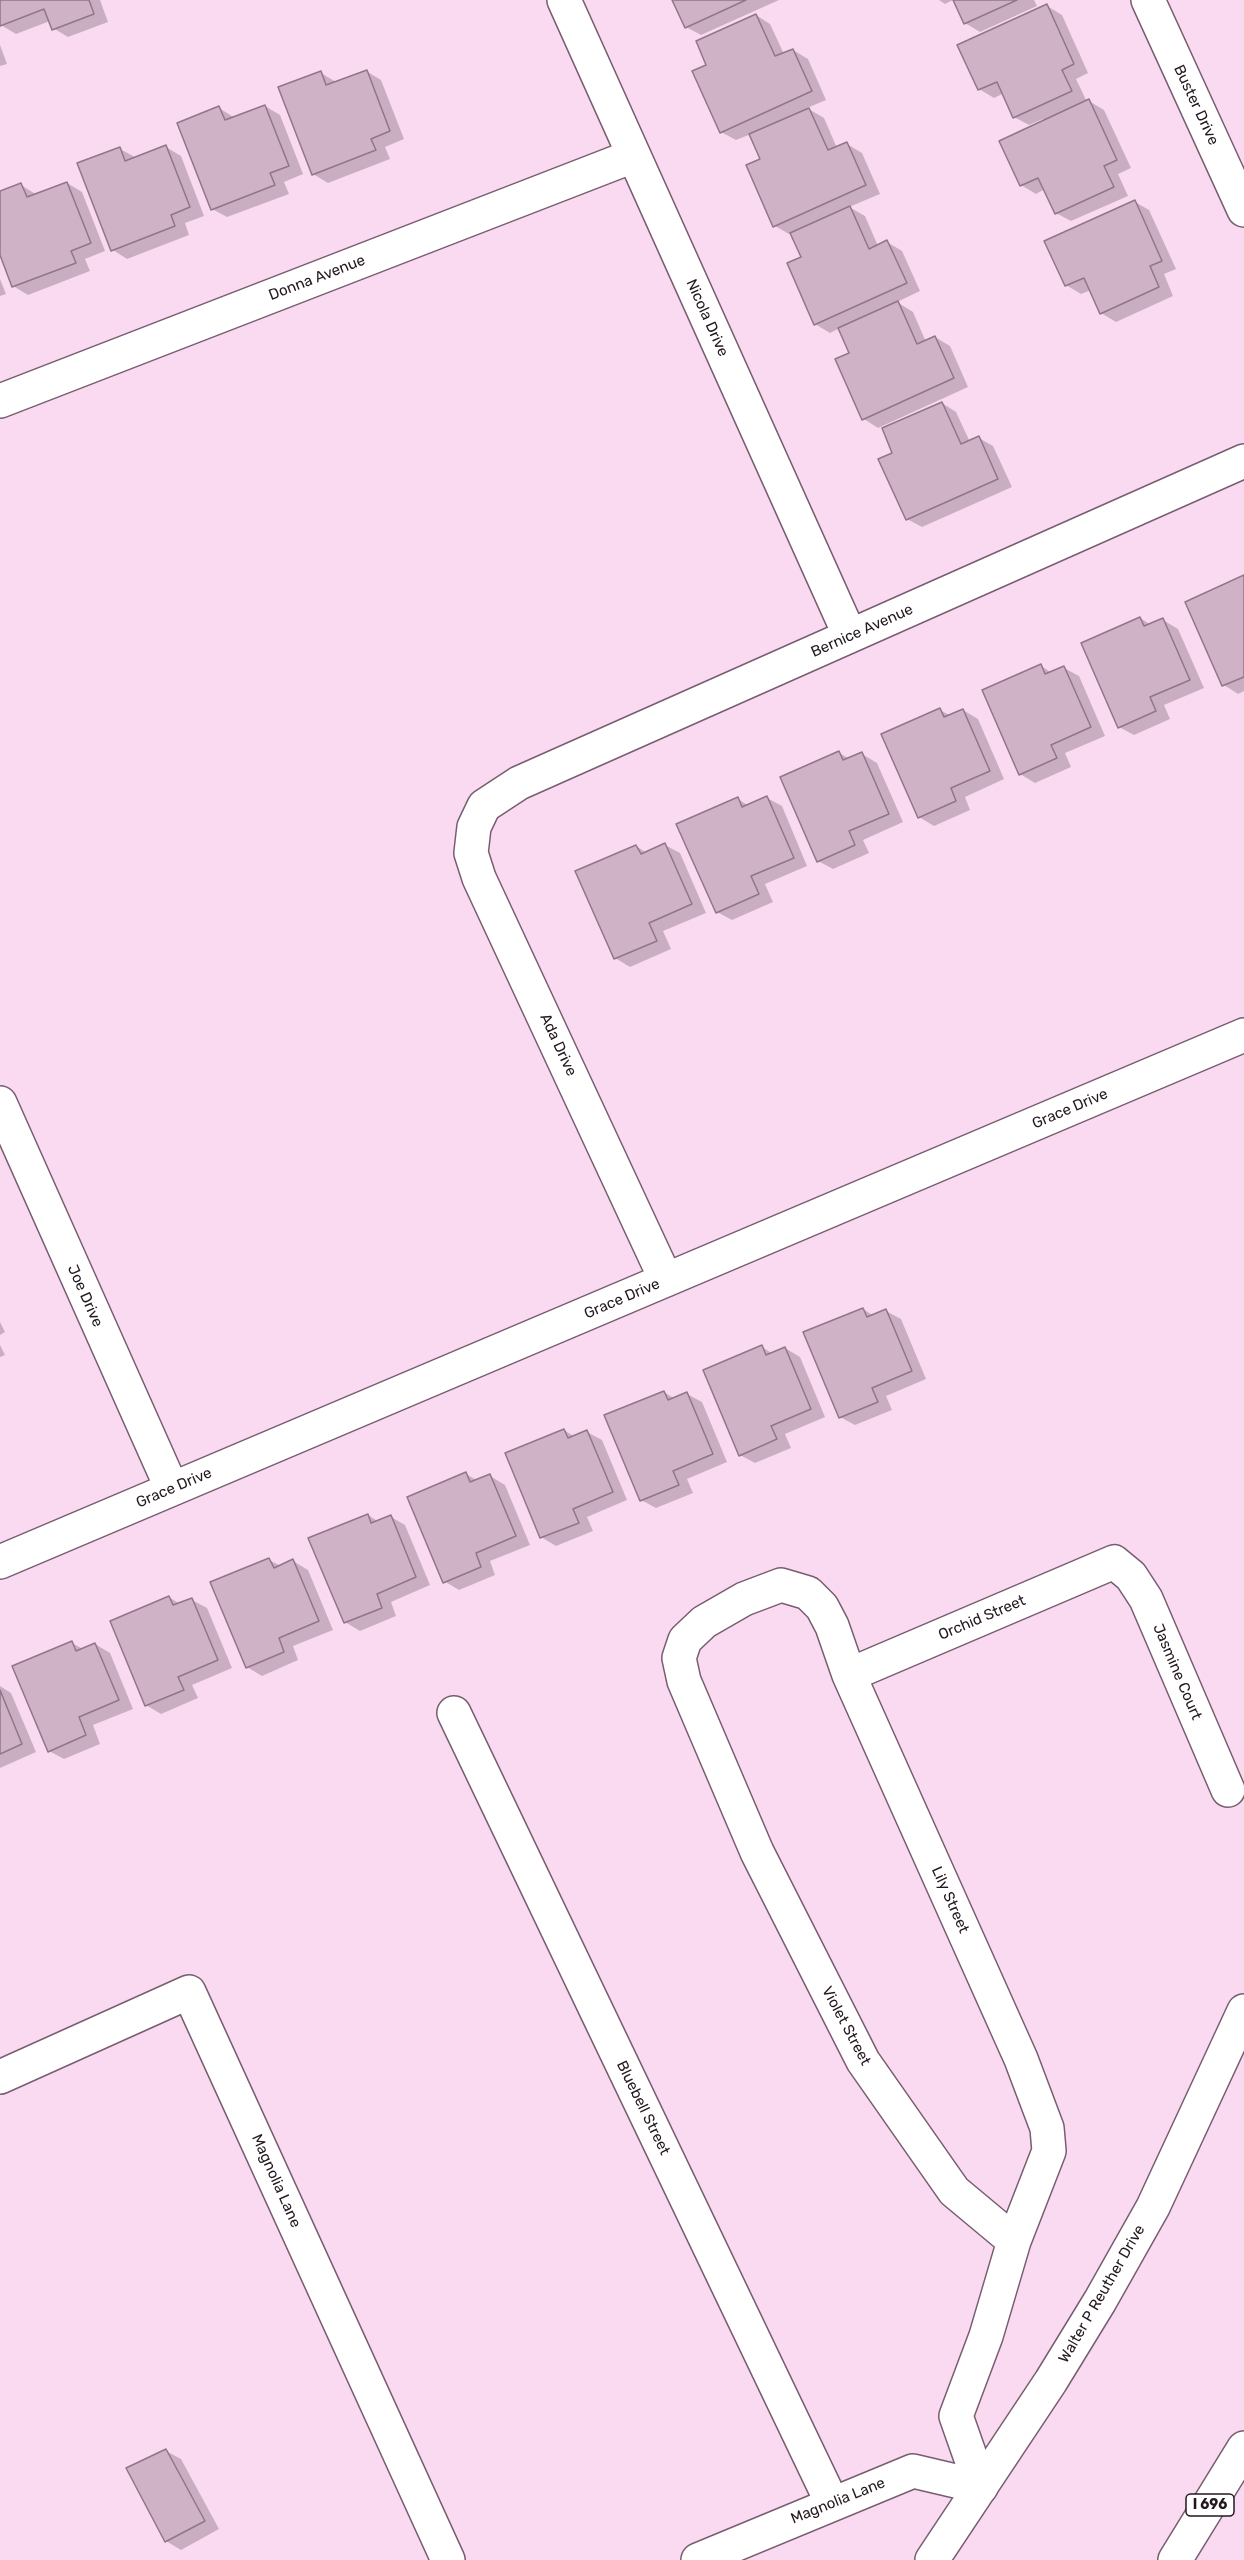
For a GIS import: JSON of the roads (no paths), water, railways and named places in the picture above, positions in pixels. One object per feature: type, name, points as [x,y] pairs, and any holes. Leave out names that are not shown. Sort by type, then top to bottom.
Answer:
[{"type":"main road","name":"Nicola Drive","points":[[564,0],[850,636]]},
{"type":"main road","name":"Buster Drive","points":[[1148,0],[1244,210]]},
{"type":"main road","name":"Donna Avenue","points":[[0,401],[633,156]]},
{"type":"main road","name":"Bernice Avenue","points":[[484,806],[519,783],[1244,462]]},
{"type":"main road","name":"Ada Drive","points":[[484,806],[474,827],[471,853],[479,878],[666,1280]]},
{"type":"main road","name":"Grace Drive","points":[[0,1562],[1244,1035]]},
{"type":"main road","name":"Joe Drive","points":[[0,1103],[172,1489]]},
{"type":"main road","name":"Orchid Street","points":[[849,1675],[1114,1562]]},
{"type":"main road","name":"Jasmine Court","points":[[1114,1562],[1131,1576],[1146,1599],[1228,1790]]},
{"type":"main road","name":"Lily Street","points":[[781,1585],[808,1593],[822,1607],[832,1626],[849,1675],[1021,2059],[1047,2128],[1049,2151],[1014,2241]]},
{"type":"main road","name":"Violet Street","points":[[781,1585],[744,1599],[704,1622],[685,1640],[679,1658],[684,1681],[757,1852],[863,2061],[954,2191],[1014,2241]]},
{"type":"main road","name":"Bluebell Street","points":[[454,1713],[832,2503]]},
{"type":"main road","name":"Magnolia Lane","points":[[0,2077],[189,1992],[448,2560]]},
{"type":"main road","name":"Walter P Reuther Drive","points":[[932,2560],[1051,2381],[1153,2207],[1244,2011]]},
{"type":"main road","points":[[981,2487],[956,2416],[986,2336],[1014,2241]]},
{"type":"main road","name":"I 696","points":[[1175,2560],[1244,2448]]},
{"type":"main road","name":"Magnolia Lane","points":[[698,2560],[914,2471],[981,2487]]}]
